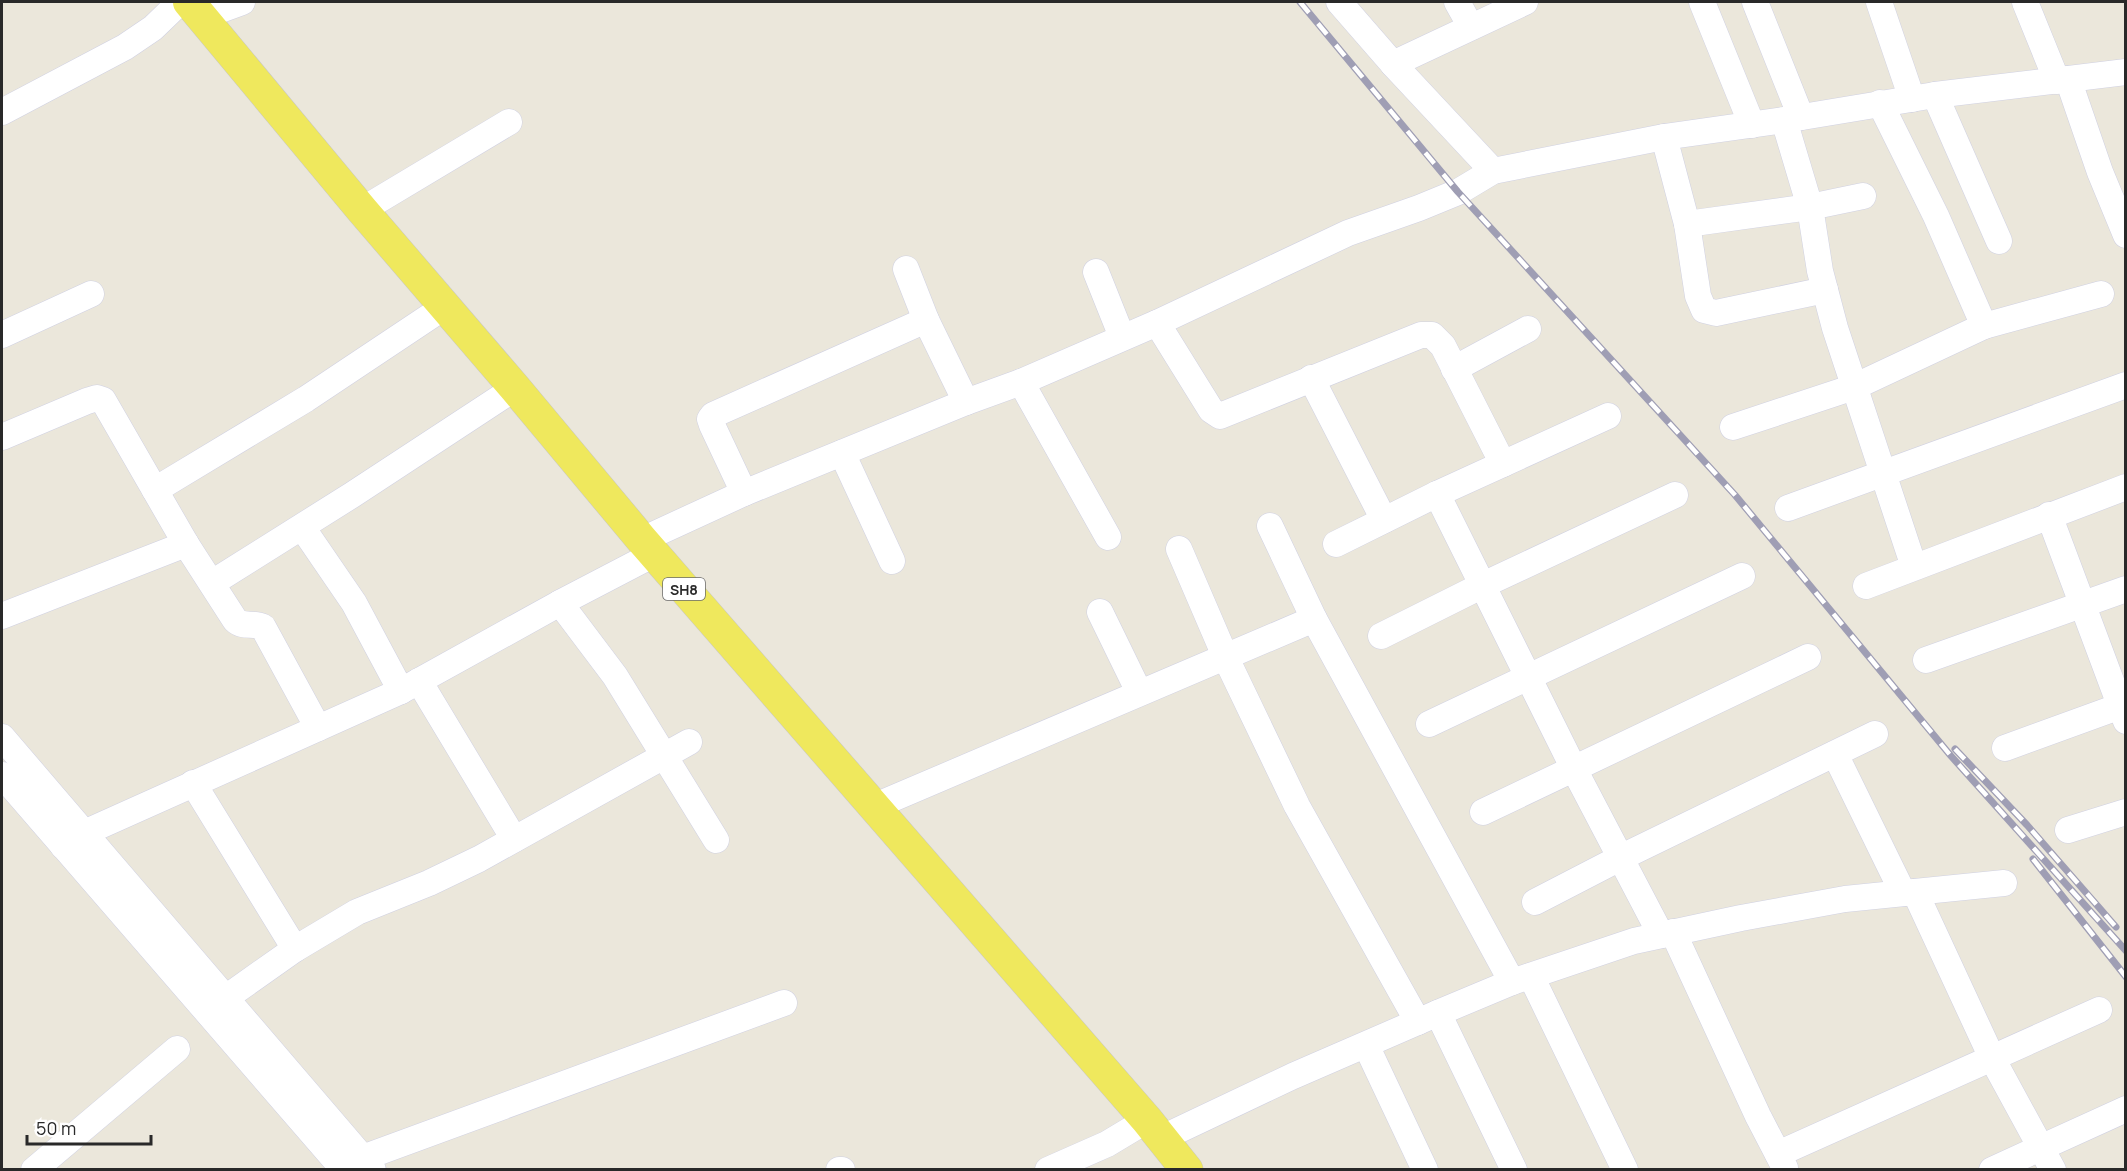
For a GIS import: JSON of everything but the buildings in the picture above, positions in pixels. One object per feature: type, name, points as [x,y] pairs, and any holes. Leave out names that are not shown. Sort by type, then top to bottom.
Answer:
[{"type":"main road","name":"SH8","points":[[190,7],[648,547],[1187,1170]]},
{"type":"street","points":[[2,112],[125,47],[190,7],[242,2]]},
{"type":"street","points":[[1339,2],[1393,64],[1493,171]]},
{"type":"street","points":[[1457,2],[1471,27]]},
{"type":"street","points":[[1393,64],[1526,2]]},
{"type":"street","points":[[1702,2],[1752,125]]},
{"type":"street","points":[[1755,2],[1793,118],[1825,290],[1835,328],[1914,567]]},
{"type":"street","points":[[1879,2],[1924,97],[1999,242]]},
{"type":"street","points":[[2025,2],[2062,80],[2126,235]]},
{"type":"street","points":[[73,839],[410,686],[560,603],[648,547],[744,493],[966,402],[1021,382],[1122,338],[1348,233],[1458,192],[1493,171],[1664,137],[1752,125],[1880,103],[2126,72]]},
{"type":"street","points":[[1880,103],[1936,216],[1984,327]]},
{"type":"street","points":[[362,210],[509,122]]},
{"type":"street","points":[[1664,137],[1687,224],[1698,296],[1704,310],[1716,313],[1825,290]]},
{"type":"street","points":[[1687,224],[1810,207],[1863,196]]},
{"type":"street","points":[[906,269],[926,320],[966,402]]},
{"type":"street","points":[[1096,272],[1122,338]]},
{"type":"street","points":[[2,335],[91,294]]},
{"type":"street","points":[[1733,427],[1854,387],[1984,327],[2101,294]]},
{"type":"street","points":[[155,490],[306,399],[444,307]]},
{"type":"street","points":[[744,493],[711,421],[713,414],[926,320]]},
{"type":"street","points":[[1157,322],[1211,410],[1220,416],[1421,335],[1432,335],[1440,342],[1455,369],[1503,464]]},
{"type":"street","points":[[1455,369],[1528,329]]},
{"type":"street","points":[[1311,378],[1384,520]]},
{"type":"street","points":[[1021,382],[1108,537]]},
{"type":"street","points":[[1788,508],[2126,385]]},
{"type":"street","points":[[212,583],[515,388]]},
{"type":"street","points":[[2,437],[87,401],[100,398],[108,406],[186,544],[238,623],[261,625],[265,630],[318,728]]},
{"type":"street","points":[[1336,544],[1437,494],[1608,416]]},
{"type":"street","points":[[842,453],[892,561]]},
{"type":"street","points":[[1866,586],[2049,514],[2126,487]]},
{"type":"street","points":[[1437,494],[1574,769],[1620,858],[1667,934],[1782,1162],[1992,1058],[2099,1010]]},
{"type":"street","points":[[1381,636],[1483,585],[1675,495]]},
{"type":"street","points":[[2004,748],[2124,710],[2049,514]]},
{"type":"street","points":[[1270,526],[1314,619],[1522,979],[1625,1170]]},
{"type":"street","points":[[302,527],[514,839]]},
{"type":"street","points":[[2,616],[186,544]]},
{"type":"street","points":[[1179,549],[1225,656],[1297,806],[1428,1017],[1514,1170]]},
{"type":"street","points":[[1429,724],[1742,576]]},
{"type":"street","points":[[1926,660],[2126,589]]},
{"type":"street","points":[[560,603],[615,676],[716,840]]},
{"type":"street","points":[[1100,612],[1139,692]]},
{"type":"street","points":[[873,807],[1314,619]]},
{"type":"street","points":[[1484,812],[1808,657]]},
{"type":"street","points":[[1535,902],[1875,734]]},
{"type":"street","points":[[2,737],[73,839],[355,1166]]},
{"type":"street","points":[[226,997],[295,949],[357,912],[450,873],[689,742]]},
{"type":"street","points":[[1834,754],[1909,893],[1992,1058],[2047,1158]]},
{"type":"street","points":[[2,776],[73,839],[226,997],[355,1166]]},
{"type":"street","points":[[193,783],[295,949]]},
{"type":"street","points":[[2068,830],[2126,812]]},
{"type":"street","points":[[1048,1170],[1107,1144],[1293,1076],[1522,979],[1634,941],[1845,899],[2004,883]]},
{"type":"street","points":[[355,1166],[784,1003]]},
{"type":"street","points":[[1366,1045],[1425,1170]]},
{"type":"street","points":[[34,1170],[177,1049]]},
{"type":"street","points":[[1992,1170],[2047,1158],[2126,1109]]},
{"type":"railway","points":[[1300,2],[1458,192],[1735,495],[1951,756],[2126,951]]},
{"type":"railway","points":[[1955,749],[2027,825],[2116,927]]},
{"type":"railway","points":[[2033,859],[2126,977]]}]
